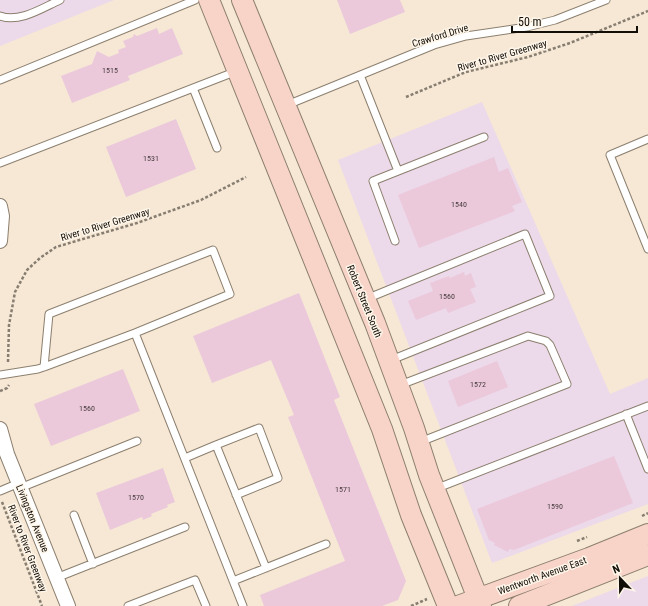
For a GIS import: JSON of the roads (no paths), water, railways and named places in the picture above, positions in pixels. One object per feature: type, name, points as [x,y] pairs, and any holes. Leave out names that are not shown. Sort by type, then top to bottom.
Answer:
[{"type":"main road","points":[[209,0],[379,422],[411,515],[448,606]]},
{"type":"main road","name":"Robert Street South","points":[[242,0],[365,299],[435,489],[479,602]]},
{"type":"main road","name":"Wentworth Avenue East","points":[[458,606],[479,602],[648,534]]},
{"type":"main road","name":"Wentworth Avenue East","points":[[519,606],[648,555]]},
{"type":"street","points":[[0,206],[2,216],[0,241]]},
{"type":"street","name":"Livingston Avenue","points":[[0,429],[7,454],[68,606]]},
{"type":"lane","points":[[0,16],[7,18],[20,18],[60,0]]},
{"type":"lane","points":[[0,80],[195,0]]},
{"type":"lane","name":"Crawford Drive","points":[[285,105],[434,45],[466,36],[527,27],[555,20],[606,0]]},
{"type":"lane","points":[[0,163],[238,70]]},
{"type":"lane","points":[[360,75],[398,171]]},
{"type":"lane","points":[[193,88],[217,148]]},
{"type":"lane","points":[[395,241],[373,181],[484,137]]},
{"type":"lane","points":[[648,139],[610,155],[648,249]]},
{"type":"lane","points":[[365,299],[525,234],[550,296],[388,361]]},
{"type":"lane","points":[[0,375],[44,367],[135,333],[230,294],[213,250],[49,314],[44,367]]},
{"type":"lane","points":[[135,333],[243,606]]},
{"type":"lane","points":[[398,386],[528,336],[546,341],[550,345],[567,384],[418,443]]},
{"type":"lane","points":[[435,489],[648,406]]},
{"type":"lane","points":[[626,414],[648,469]]},
{"type":"lane","points":[[184,458],[259,428],[278,478],[236,495]]},
{"type":"lane","points":[[0,491],[20,485],[137,441]]},
{"type":"lane","points":[[216,445],[266,568]]},
{"type":"lane","points":[[74,515],[93,564]]},
{"type":"lane","points":[[56,578],[185,527]]},
{"type":"lane","points":[[233,581],[326,544]]},
{"type":"lane","points":[[128,606],[195,580],[206,606]]}]
